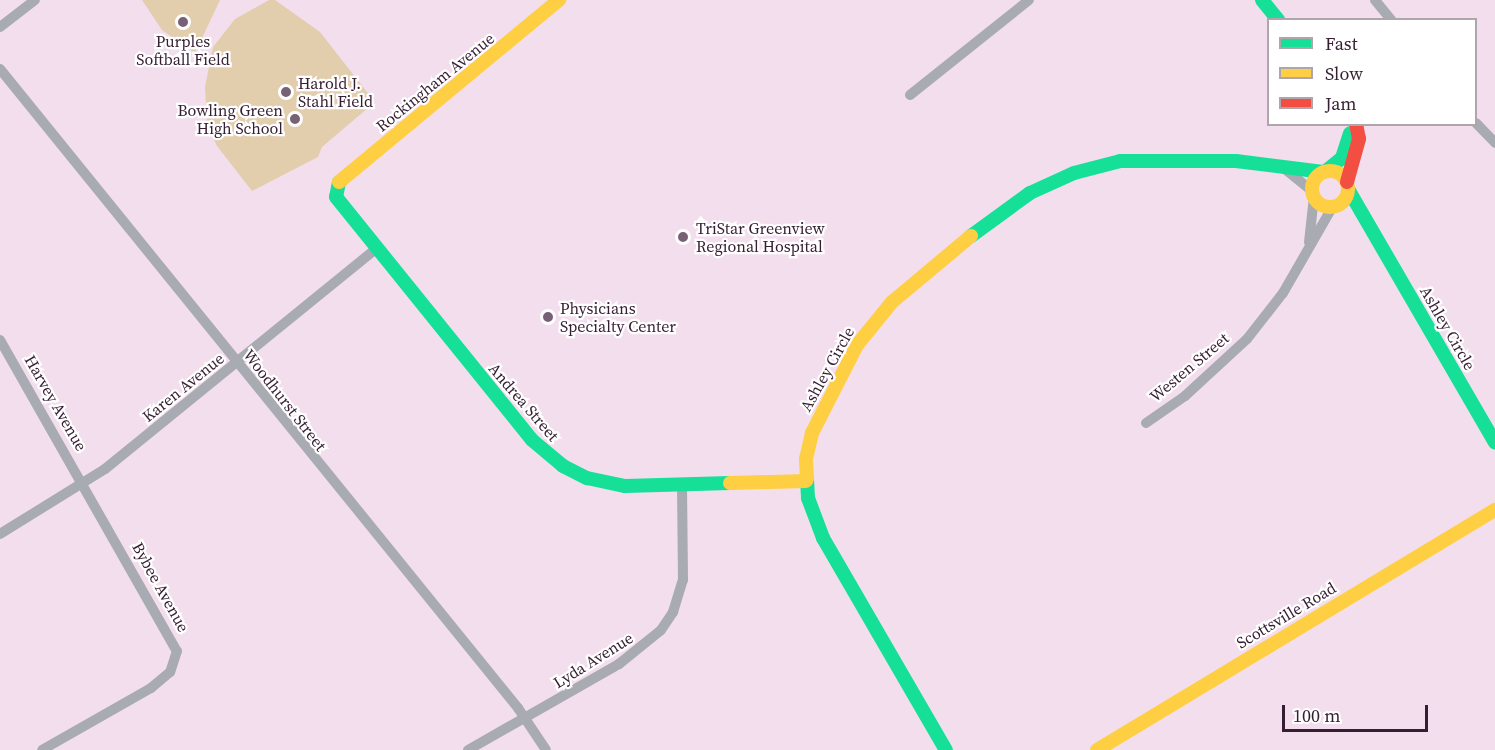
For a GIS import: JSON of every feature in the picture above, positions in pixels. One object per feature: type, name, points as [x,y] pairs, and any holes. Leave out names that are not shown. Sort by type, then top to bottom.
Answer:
[{"type":"street","points":[[0,27],[35,0]]},
{"type":"street","name":"Rockingham Avenue","points":[[334,189],[558,0]]},
{"type":"street","points":[[910,95],[1029,0]]},
{"type":"street","points":[[1262,0],[1276,18]]},
{"type":"street","points":[[1375,0],[1389,18]]},
{"type":"street","name":"Woodhurst Street","points":[[0,69],[526,719],[546,750]]},
{"type":"street","points":[[1477,124],[1495,143]]},
{"type":"street","points":[[1313,194],[1314,180],[1347,149],[1351,126]]},
{"type":"street","points":[[1282,167],[1322,204],[1334,206],[1343,201],[1348,186],[1359,138],[1356,126]]},
{"type":"street","name":"Ashley Circle","points":[[946,750],[823,538],[811,512],[806,481],[812,433],[844,366],[870,326],[927,270],[1030,193],[1082,170],[1133,159],[1236,161],[1324,171]]},
{"type":"street","points":[[1324,171],[1341,174],[1348,186]]},
{"type":"street","name":"Ashley Circle","points":[[1348,186],[1495,442]]},
{"type":"street","name":"Andrea Street","points":[[334,189],[376,249],[532,440],[552,459],[575,473],[612,485],[806,481]]},
{"type":"street","name":"Westen Street","points":[[1309,242],[1313,194]]},
{"type":"street","name":"Ashley Circle","points":[[1334,206],[1372,230]]},
{"type":"street","name":"Westen Street","points":[[1146,423],[1185,396],[1247,339],[1282,292],[1309,242],[1334,206]]},
{"type":"street","name":"Karen Avenue","points":[[0,534],[84,483],[376,249]]},
{"type":"street","name":"Harvey Avenue","points":[[0,340],[84,483]]},
{"type":"street","name":"Bybee Avenue","points":[[42,750],[151,688],[170,672],[177,655],[175,642],[84,483]]},
{"type":"street","name":"Lyda Avenue","points":[[468,750],[526,719],[631,656],[668,621],[681,592],[685,569],[682,484]]},
{"type":"street","name":"Scottsville Road","points":[[1096,750],[1495,510]]},
{"type":"shaded area","name":"Purples Softball Field","points":[[142,0],[220,0],[195,53],[162,30]]},
{"type":"shaded area","name":"Harold J. Stahl Field","points":[[269,0],[275,0],[320,32],[370,96],[369,107],[322,147],[318,157],[252,191],[217,146],[207,124],[205,87],[213,47],[235,19]]},
{"type":"traffic: fast","points":[[1262,0],[1276,18]]},
{"type":"traffic: fast","points":[[1326,171],[1342,158],[1350,133]]},
{"type":"traffic: fast","points":[[971,236],[1030,193],[1074,173],[1120,161],[1236,161],[1323,172]]},
{"type":"traffic: fast","points":[[339,182],[336,197],[532,440],[563,466],[587,478],[625,486],[730,483]]},
{"type":"traffic: fast","points":[[1348,189],[1495,443]]},
{"type":"traffic: fast","points":[[807,479],[808,498],[823,538],[946,750]]},
{"type":"traffic: slow","points":[[339,182],[559,0]]},
{"type":"traffic: slow","points":[[1330,171],[1343,176],[1348,189],[1343,202],[1330,207],[1317,202],[1312,189],[1317,176],[1330,171]]},
{"type":"traffic: slow","points":[[807,479],[806,459],[812,433],[857,345],[892,302],[971,236]]},
{"type":"traffic: slow","points":[[730,483],[806,481]]},
{"type":"traffic: slow","points":[[1097,750],[1495,510]]},
{"type":"traffic: jam","points":[[1347,182],[1359,139],[1356,126]]},
{"type":"place","name":"Purples Softball Field","points":[[183,22]]},
{"type":"place","name":"Harold J. Stahl Field","points":[[286,92]]},
{"type":"place","name":"Bowling Green High School","points":[[295,119]]},
{"type":"place","name":"TriStar Greenview Regional Hospital","points":[[683,237]]},
{"type":"place","name":"Physicians Specialty Center","points":[[548,317]]}]
